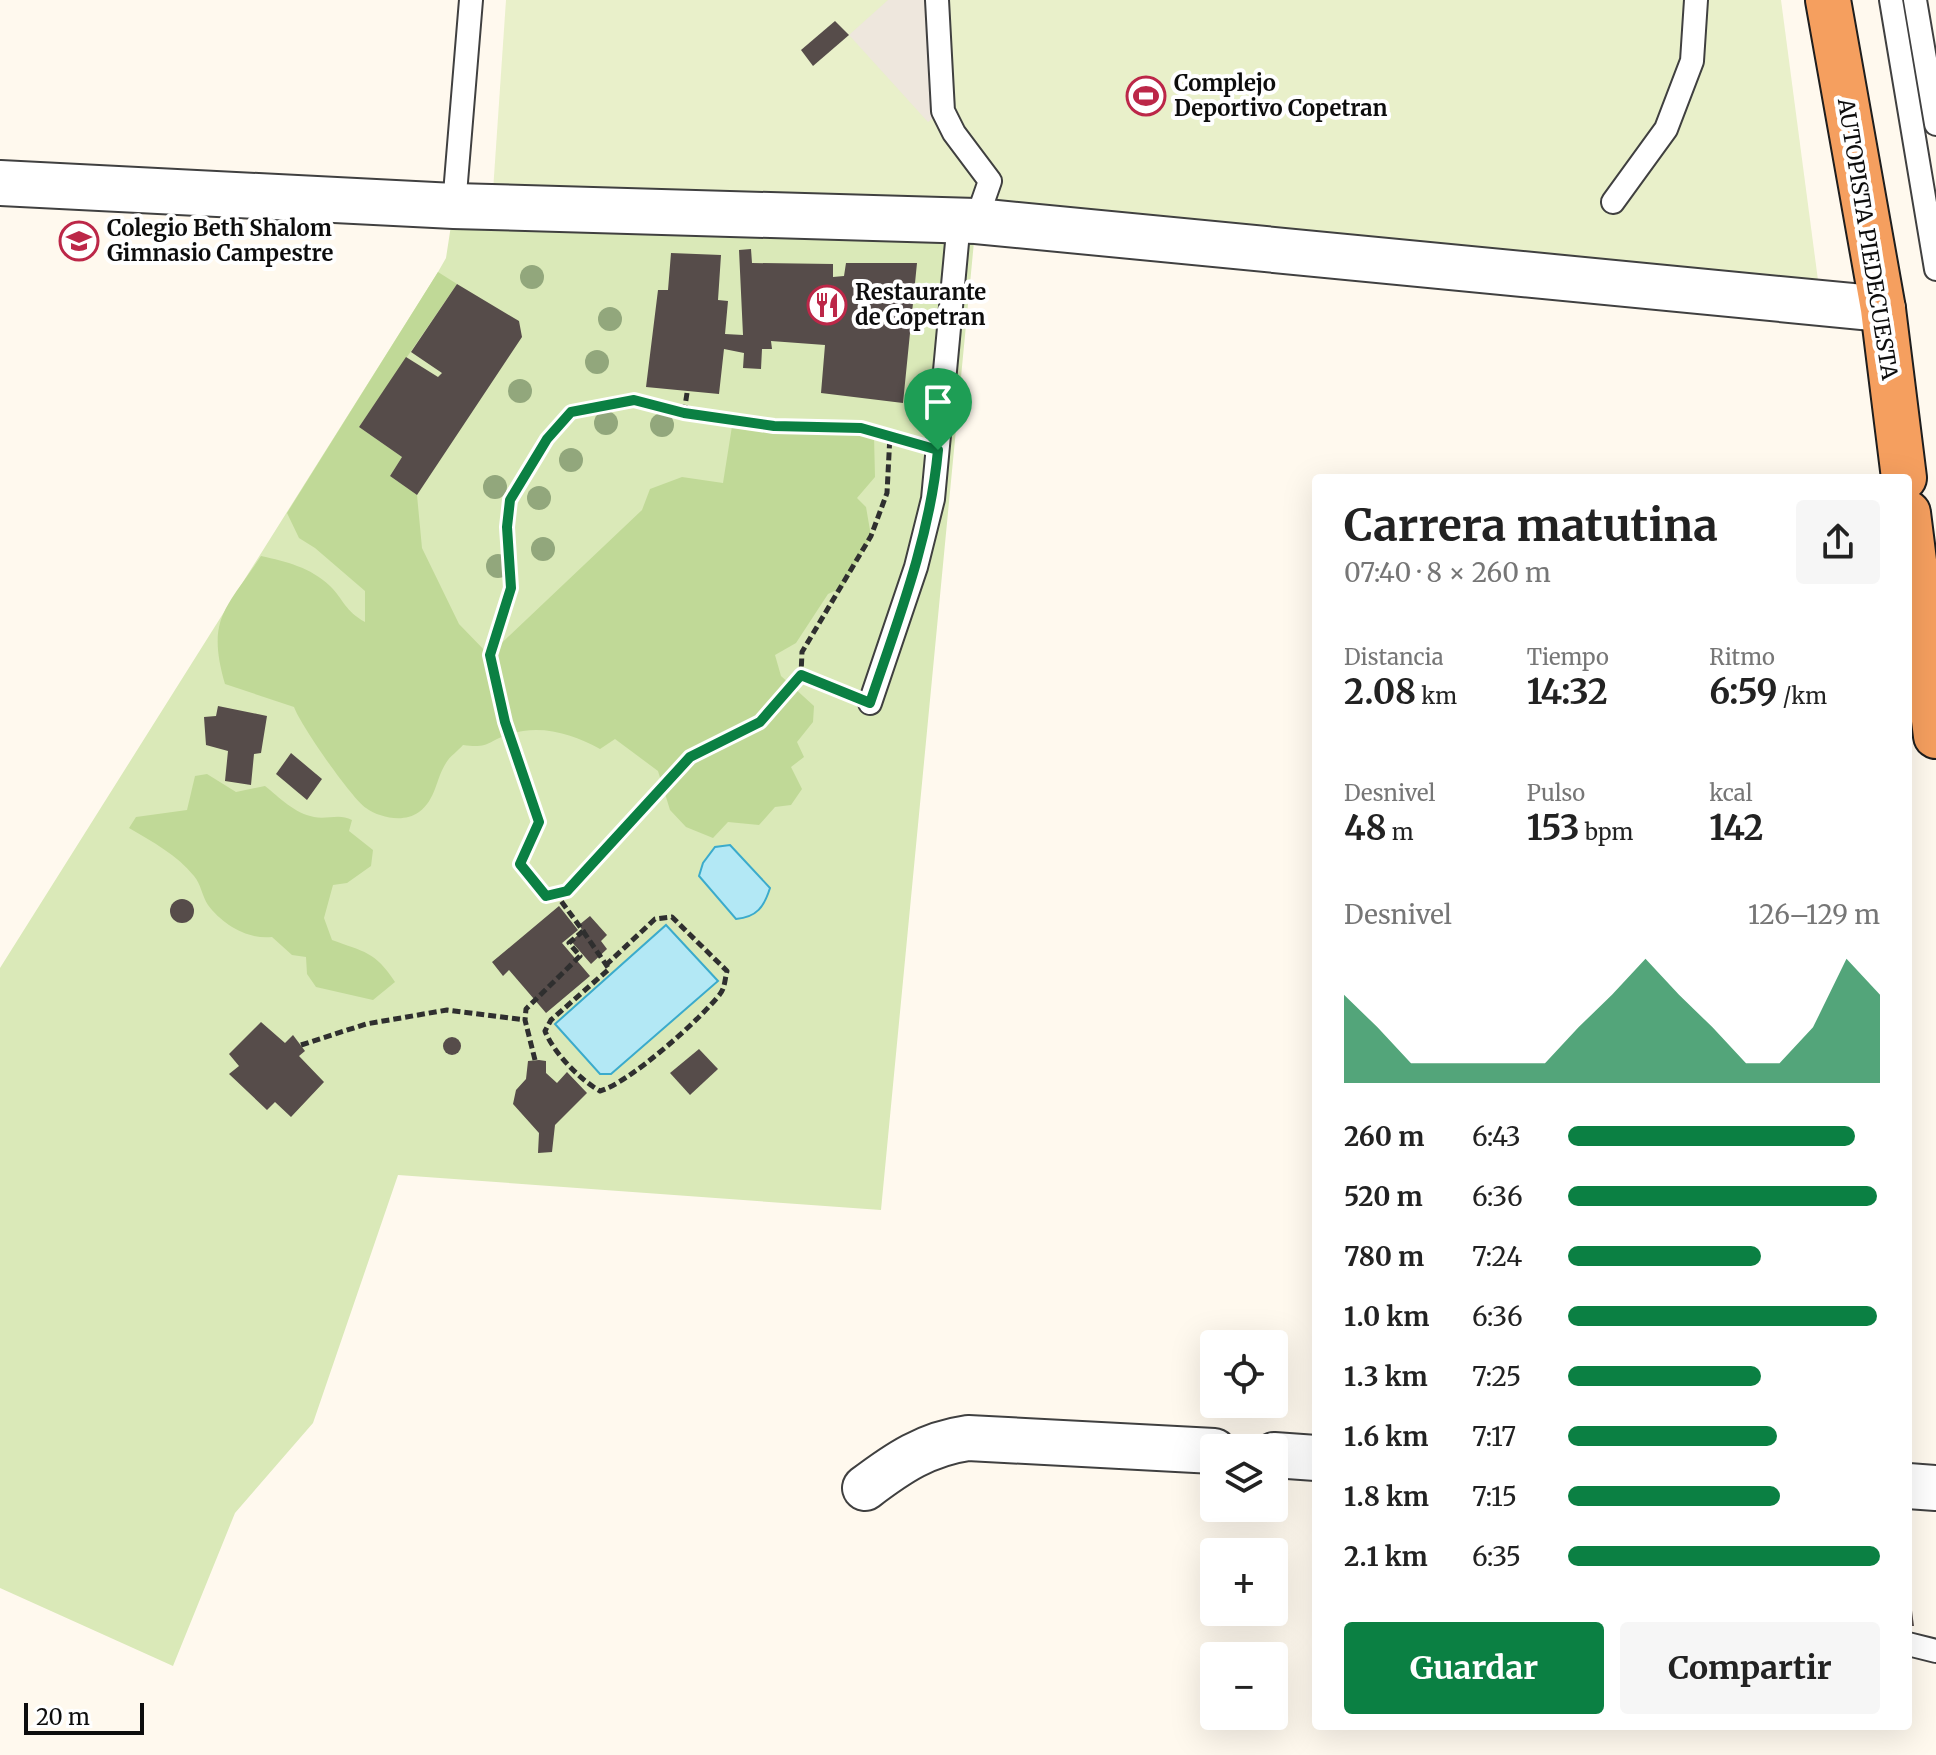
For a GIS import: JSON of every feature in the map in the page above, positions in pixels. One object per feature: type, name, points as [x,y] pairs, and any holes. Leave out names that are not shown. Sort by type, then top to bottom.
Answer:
[{"type":"highway","name":"AUTOPISTA PIEDECUESTA","points":[[1828,0],[1883,309],[1904,474]]},
{"type":"highway","points":[[1912,545],[1936,736]]},
{"type":"street","points":[[0,183],[454,206],[968,221],[1883,309]]},
{"type":"street","points":[[865,1488],[905,1458],[939,1442],[968,1438],[1200,1450]]},
{"type":"street","points":[[1288,1456],[1312,1458]]},
{"type":"street","points":[[1912,1486],[1936,1488]]},
{"type":"lane","points":[[454,206],[471,0]]},
{"type":"lane","points":[[870,703],[916,567],[933,499],[968,221],[990,181],[954,133],[943,111],[937,0]]},
{"type":"lane","points":[[1613,202],[1666,129],[1692,61],[1696,0]]},
{"type":"lane","points":[[1891,0],[1936,269]]},
{"type":"lane","points":[[1915,0],[1936,124]]},
{"type":"lane","points":[[1912,1645],[1936,1651]]},
{"type":"path","points":[[684,413],[687,393]]},
{"type":"path","points":[[890,435],[887,493],[871,536],[802,652],[801,675],[760,722],[690,757],[567,891],[546,896],[520,864],[539,822],[505,722],[490,655],[511,588],[507,527],[510,500],[547,439],[571,412],[634,400],[684,413],[774,426],[861,428],[890,435],[938,450]]},
{"type":"path","points":[[801,675],[870,703]]},
{"type":"path","points":[[556,894],[609,969],[551,1020],[545,1031],[549,1041],[590,1085],[600,1091],[616,1087],[692,1023],[722,992],[727,971],[672,917],[655,919],[607,964]]},
{"type":"path","points":[[535,1060],[525,1020],[534,999],[580,956],[569,943],[583,931]]},
{"type":"path","points":[[301,1045],[366,1024],[447,1010],[525,1020]]},
{"type":"green space","name":"Complejo Deportivo Copetran","points":[[506,0],[1781,0],[1821,303],[493,191]]},
{"type":"green space","points":[[454,206],[976,221],[881,1210],[398,1175],[313,1423],[235,1513],[173,1666],[0,1588],[0,968],[438,272],[446,258]]},
{"type":"green space","points":[[438,272],[457,284],[359,427],[402,457],[390,476],[417,495],[422,548],[459,624],[489,655],[642,510],[650,489],[682,477],[723,483],[733,420],[825,429],[861,428],[874,436],[875,477],[857,498],[866,507],[871,536],[843,587],[828,594],[796,643],[775,655],[781,676],[814,706],[813,722],[797,742],[804,757],[791,767],[802,789],[791,805],[775,807],[759,825],[728,822],[713,838],[686,827],[670,810],[658,771],[615,739],[600,749],[568,735],[545,730],[522,731],[484,745],[463,745],[446,763],[425,807],[406,817],[385,817],[366,808],[349,790],[315,744],[294,707],[225,684],[218,644],[219,628],[229,602],[261,556],[314,574],[365,622],[365,591],[299,538],[287,513]]},
{"type":"green space","points":[[207,774],[236,792],[265,786],[307,815],[352,820],[349,831],[373,850],[371,866],[347,883],[333,885],[324,918],[332,940],[375,958],[395,982],[373,1000],[316,987],[307,974],[306,957],[292,955],[272,937],[254,936],[228,924],[208,905],[187,868],[164,849],[129,828],[136,817],[187,810],[195,776]]},
{"type":"shaded area","points":[[888,0],[937,0],[943,111],[928,122],[849,35]]},
{"type":"water","points":[[730,845],[770,888],[759,910],[736,919],[699,876],[703,863],[715,847]]},
{"type":"water","points":[[666,925],[718,981],[611,1074],[600,1074],[555,1024]]},
{"type":"building","points":[[835,21],[849,35],[813,66],[801,50]]},
{"type":"building","name":"Restaurante de Copetran","points":[[751,249],[752,263],[833,264],[833,277],[844,276],[846,263],[917,263],[903,403],[821,393],[825,345],[771,341],[772,349],[762,349],[761,369],[743,368],[744,353],[724,349],[719,394],[646,387],[658,290],[668,290],[671,253],[721,255],[718,300],[728,301],[725,334],[743,335],[739,250]]},
{"type":"building","points":[[457,284],[519,321],[522,337],[417,495],[390,476],[402,457],[359,427],[406,357],[438,377],[442,373],[411,352]]},
{"type":"building","points":[[218,706],[267,716],[261,753],[254,754],[251,785],[225,781],[228,751],[206,745],[204,717],[216,716]]},
{"type":"building","points":[[291,753],[322,779],[307,800],[276,774]]},
{"type":"building","points":[[182,899],[193,906],[194,911],[187,922],[182,923],[171,916],[170,911],[177,900]]},
{"type":"building","points":[[559,906],[578,930],[562,943],[590,976],[546,1013],[509,970],[503,976],[492,962]]},
{"type":"building","points":[[590,916],[607,935],[601,941],[607,949],[591,964],[571,941],[583,931],[579,925]]},
{"type":"building","points":[[261,1022],[285,1043],[293,1035],[305,1051],[299,1056],[324,1082],[291,1117],[275,1102],[267,1110],[229,1074],[239,1066],[229,1054]]},
{"type":"building","points":[[448,1037],[456,1037],[461,1046],[459,1053],[448,1055],[443,1050],[443,1042]]},
{"type":"building","points":[[699,1049],[718,1069],[690,1095],[670,1073]]},
{"type":"building","points":[[528,1061],[546,1061],[546,1073],[557,1083],[567,1072],[587,1093],[555,1125],[552,1152],[538,1153],[539,1133],[513,1104],[516,1090],[526,1079]]},
{"type":"place","name":"Complejo Deportivo Copetran","points":[[1146,96]]},
{"type":"place","name":"Colegio Beth Shalom Gimnasio Campestre","points":[[79,241]]},
{"type":"place","name":"Restaurante de Copetran","points":[[827,305]]},
{"type":"route","points":[[634,400],[684,413],[774,426],[861,428],[938,450],[933,499],[916,567],[870,703],[801,675],[760,722],[690,757],[567,891],[546,896],[520,864],[539,822],[505,722],[490,655],[511,588],[507,527],[510,500],[547,439],[571,412],[608,402],[634,400]]}]
